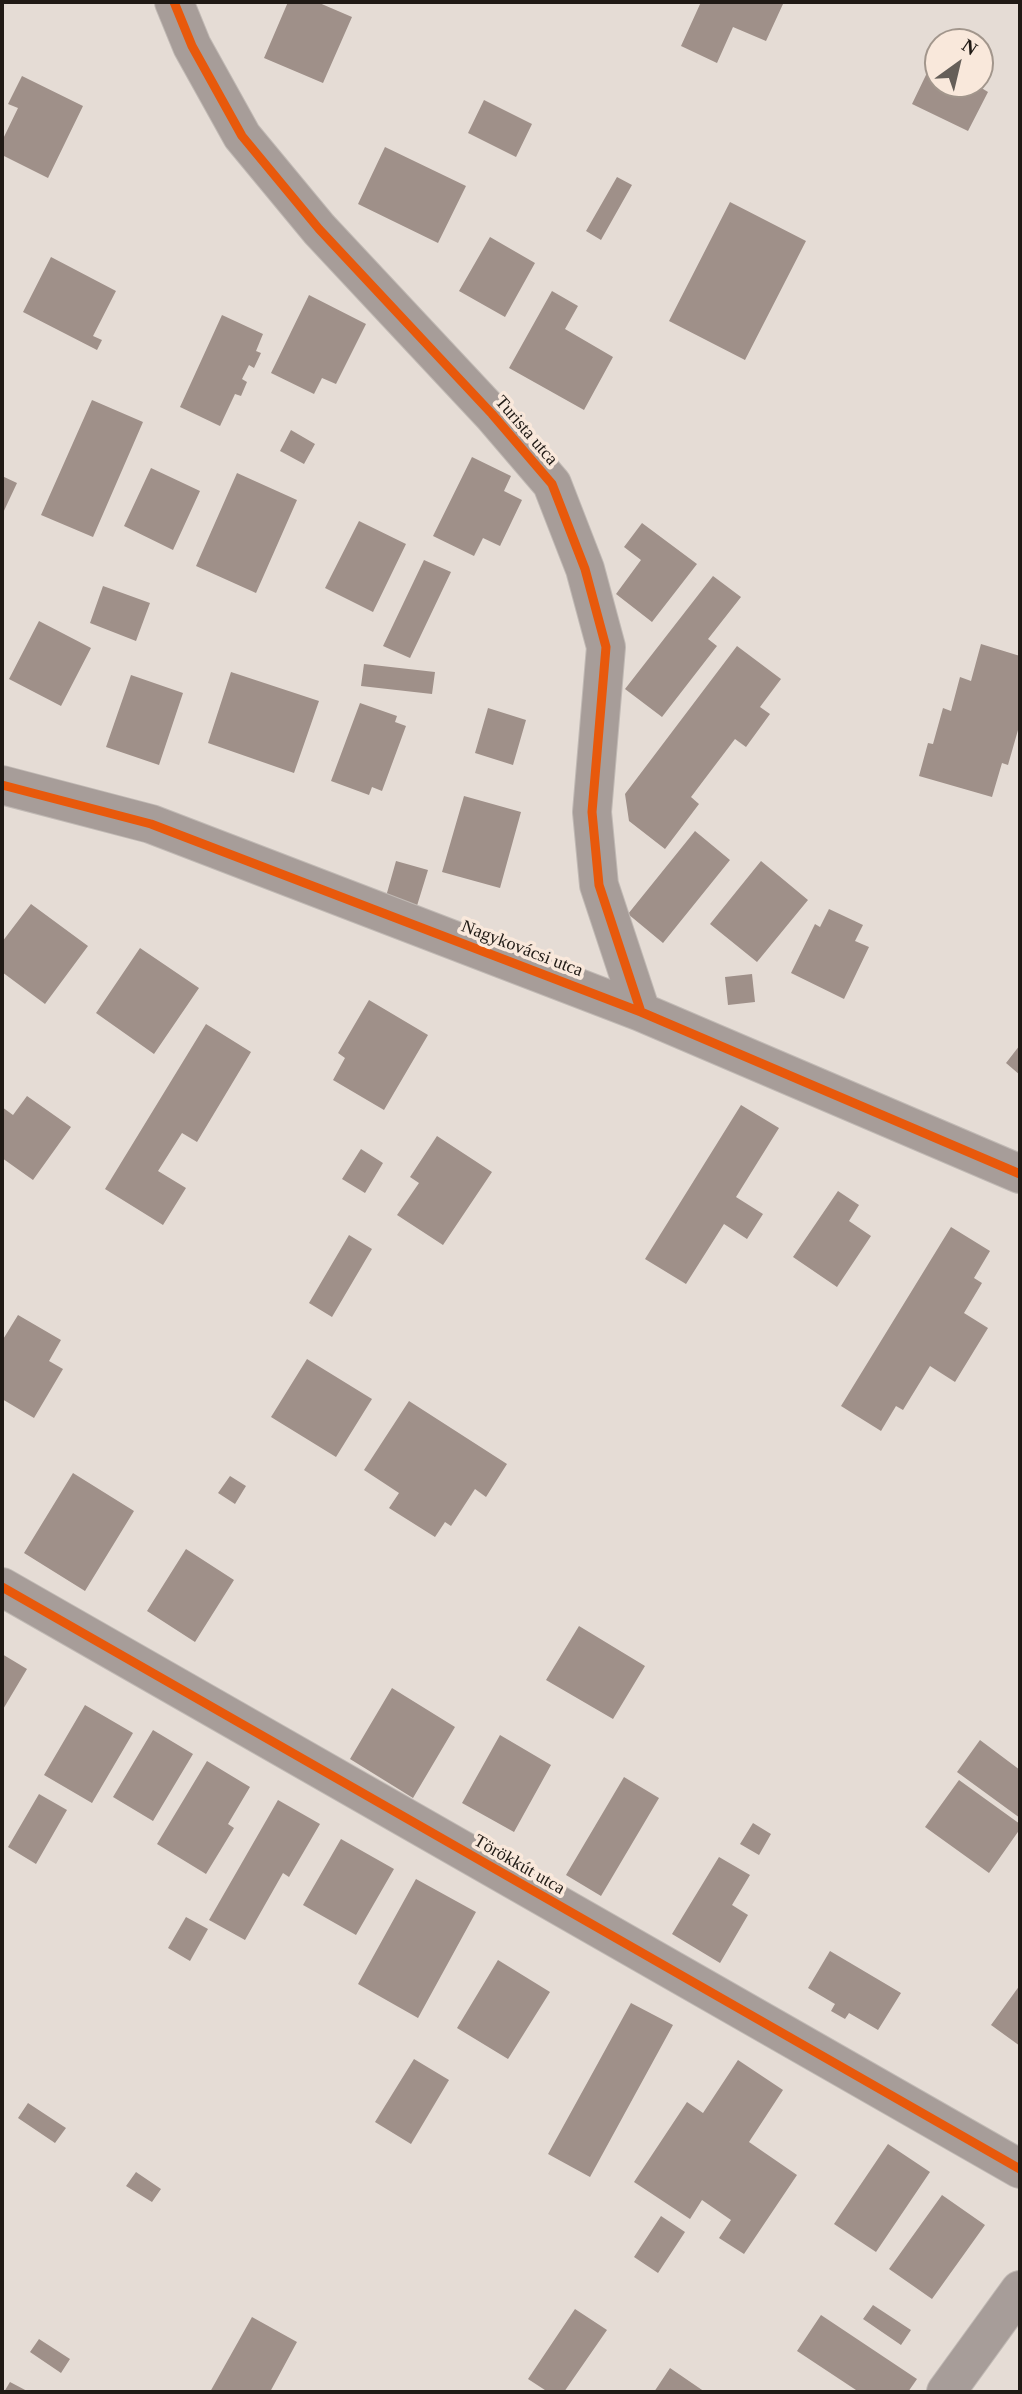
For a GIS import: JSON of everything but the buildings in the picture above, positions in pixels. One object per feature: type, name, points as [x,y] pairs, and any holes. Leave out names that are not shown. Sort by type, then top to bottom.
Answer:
[{"type":"street","name":"Turista utca","points":[[174,2],[192,46],[242,136],[320,229],[492,414],[552,485],[584,569],[606,647],[592,811],[599,885],[641,1012]]},
{"type":"street","name":"Nagykovácsi utca","points":[[2,785],[151,824],[641,1012],[1020,1174]]},
{"type":"street","name":"Törökkút utca","points":[[2,1587],[1020,2169]]},
{"type":"street","points":[[946,2392],[1013,2313]]},
{"type":"cycle path","points":[[174,2],[192,46],[242,136],[319,229],[492,414],[552,484],[585,569],[606,647],[592,812],[599,885],[641,1012]]},
{"type":"cycle path","points":[[2,785],[151,824],[641,1012],[1020,1174]]},
{"type":"cycle path","points":[[2,1587],[1020,2169]]}]
